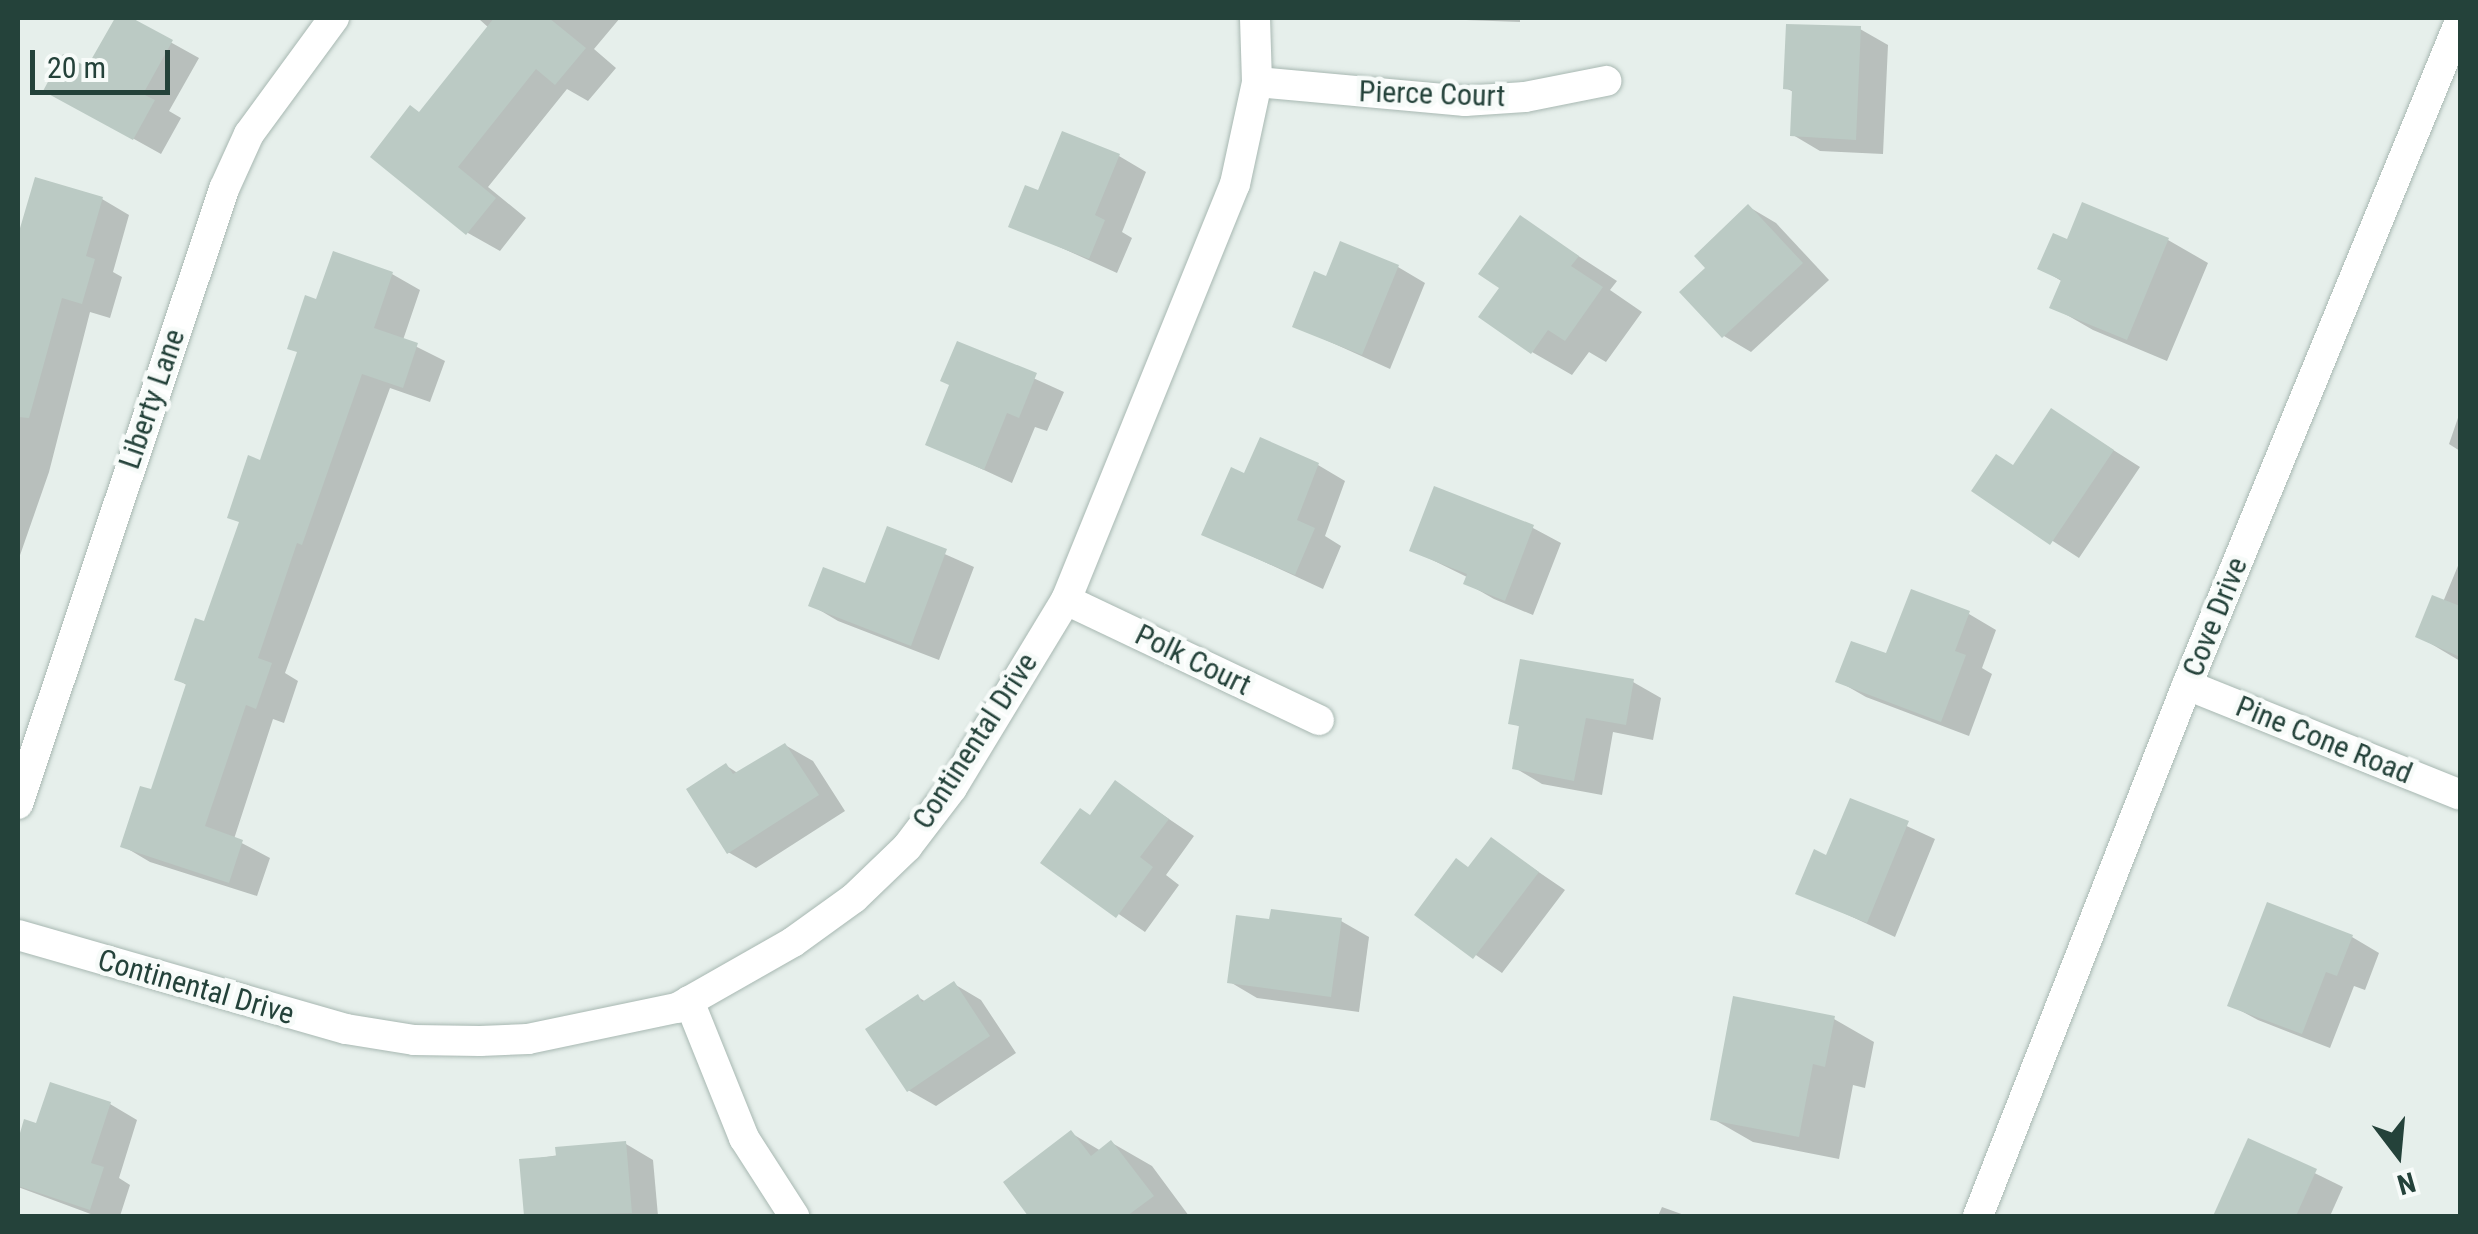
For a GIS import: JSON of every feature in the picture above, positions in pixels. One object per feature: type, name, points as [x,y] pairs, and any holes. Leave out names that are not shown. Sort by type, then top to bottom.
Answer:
[{"type":"street","name":"Liberty Lane","points":[[18,804],[224,188],[249,134],[334,18]]},
{"type":"street","name":"Continental Drive","points":[[18,936],[346,1030],[414,1040],[528,1039],[624,1022],[689,1001],[793,942],[854,898],[906,847],[952,788],[1066,600],[1234,184],[1257,82],[1256,18]]},
{"type":"street","name":"Cove Drive","points":[[1978,1216],[2187,685],[2460,21]]},
{"type":"street","name":"Pierce Court","points":[[1257,82],[1464,100],[1525,97],[1606,81]]},
{"type":"street","name":"Polk Court","points":[[1066,600],[1319,720]]},
{"type":"street","name":"Pine Cone Road","points":[[2187,685],[2460,795]]},
{"type":"street","points":[[689,1001],[744,1138],[794,1216]]},
{"type":"building","points":[[115,18],[132,18],[173,40],[143,94],[155,100],[133,140],[43,91],[63,54],[87,67]]},
{"type":"building","points":[[494,18],[549,18],[586,48],[555,85],[536,69],[458,167],[496,198],[466,235],[370,157],[410,105],[419,112]]},
{"type":"building","points":[[1786,24],[1861,26],[1856,140],[1790,136],[1792,90],[1783,89]]},
{"type":"building","points":[[1062,131],[1120,154],[1095,215],[1105,220],[1089,259],[1008,227],[1025,185],[1038,190]]},
{"type":"building","points":[[35,177],[103,197],[86,256],[95,259],[82,304],[62,298],[29,418],[18,417],[18,235]]},
{"type":"building","points":[[2082,202],[2169,238],[2127,340],[2049,308],[2061,280],[2037,269],[2053,233],[2067,239]]},
{"type":"building","points":[[1748,204],[1803,263],[1722,338],[1679,292],[1705,268],[1694,256]]},
{"type":"building","points":[[1520,215],[1579,256],[1571,266],[1603,287],[1565,341],[1548,330],[1531,354],[1478,317],[1499,288],[1478,274]]},
{"type":"building","points":[[1340,241],[1399,265],[1362,355],[1292,327],[1314,271],[1326,276]]},
{"type":"building","points":[[333,251],[393,272],[374,328],[418,343],[403,388],[362,374],[302,545],[297,543],[258,658],[272,663],[256,709],[246,705],[205,826],[243,840],[229,883],[120,847],[140,786],[151,789],[186,684],[174,680],[195,618],[204,621],[239,522],[227,518],[248,455],[260,460],[297,352],[287,349],[305,295],[316,299]]},
{"type":"building","points":[[957,341],[1037,373],[1019,418],[1007,413],[984,470],[925,445],[949,385],[940,381]]},
{"type":"building","points":[[2051,408],[2114,450],[2050,545],[1971,491],[1996,454],[2013,465]]},
{"type":"building","points":[[1260,437],[1319,463],[1297,520],[1315,528],[1295,575],[1201,535],[1231,467],[1244,473]]},
{"type":"building","points":[[1434,486],[1534,525],[1505,601],[1463,584],[1467,574],[1409,551]]},
{"type":"building","points":[[887,526],[947,549],[911,646],[808,606],[823,567],[865,583]]},
{"type":"building","points":[[1911,589],[1970,611],[1955,651],[1966,655],[1941,722],[1835,682],[1851,641],[1886,653]]},
{"type":"building","points":[[2432,595],[2460,606],[2460,657],[2415,637]]},
{"type":"building","points":[[1520,659],[1634,679],[1626,725],[1586,718],[1574,781],[1512,769],[1519,726],[1508,724]]},
{"type":"building","points":[[785,743],[819,795],[727,854],[686,789],[726,763],[733,774]]},
{"type":"building","points":[[1115,780],[1169,819],[1140,857],[1153,867],[1116,918],[1040,863],[1080,808],[1090,815]]},
{"type":"building","points":[[1850,798],[1909,821],[1867,923],[1795,894],[1814,849],[1826,855]]},
{"type":"building","points":[[1491,837],[1539,872],[1473,959],[1414,915],[1456,858],[1468,867]]},
{"type":"building","points":[[2267,902],[2353,935],[2337,976],[2326,972],[2302,1034],[2227,1006]]},
{"type":"building","points":[[1271,909],[1342,918],[1331,997],[1227,983],[1236,915],[1269,919]]},
{"type":"building","points":[[954,981],[990,1036],[907,1092],[865,1029],[918,994],[922,1002]]},
{"type":"building","points":[[1733,996],[1835,1016],[1825,1067],[1813,1064],[1799,1137],[1710,1120]]},
{"type":"building","points":[[50,1082],[111,1102],[91,1163],[104,1167],[90,1210],[18,1186],[18,1140],[24,1119],[36,1123]]},
{"type":"building","points":[[1071,1130],[1091,1156],[1111,1140],[1154,1196],[1127,1216],[1028,1216],[1003,1182]]},
{"type":"building","points":[[2248,1138],[2317,1169],[2296,1216],[2213,1216]]},
{"type":"building","points":[[626,1141],[632,1213],[524,1216],[519,1159],[556,1156],[555,1147]]}]
